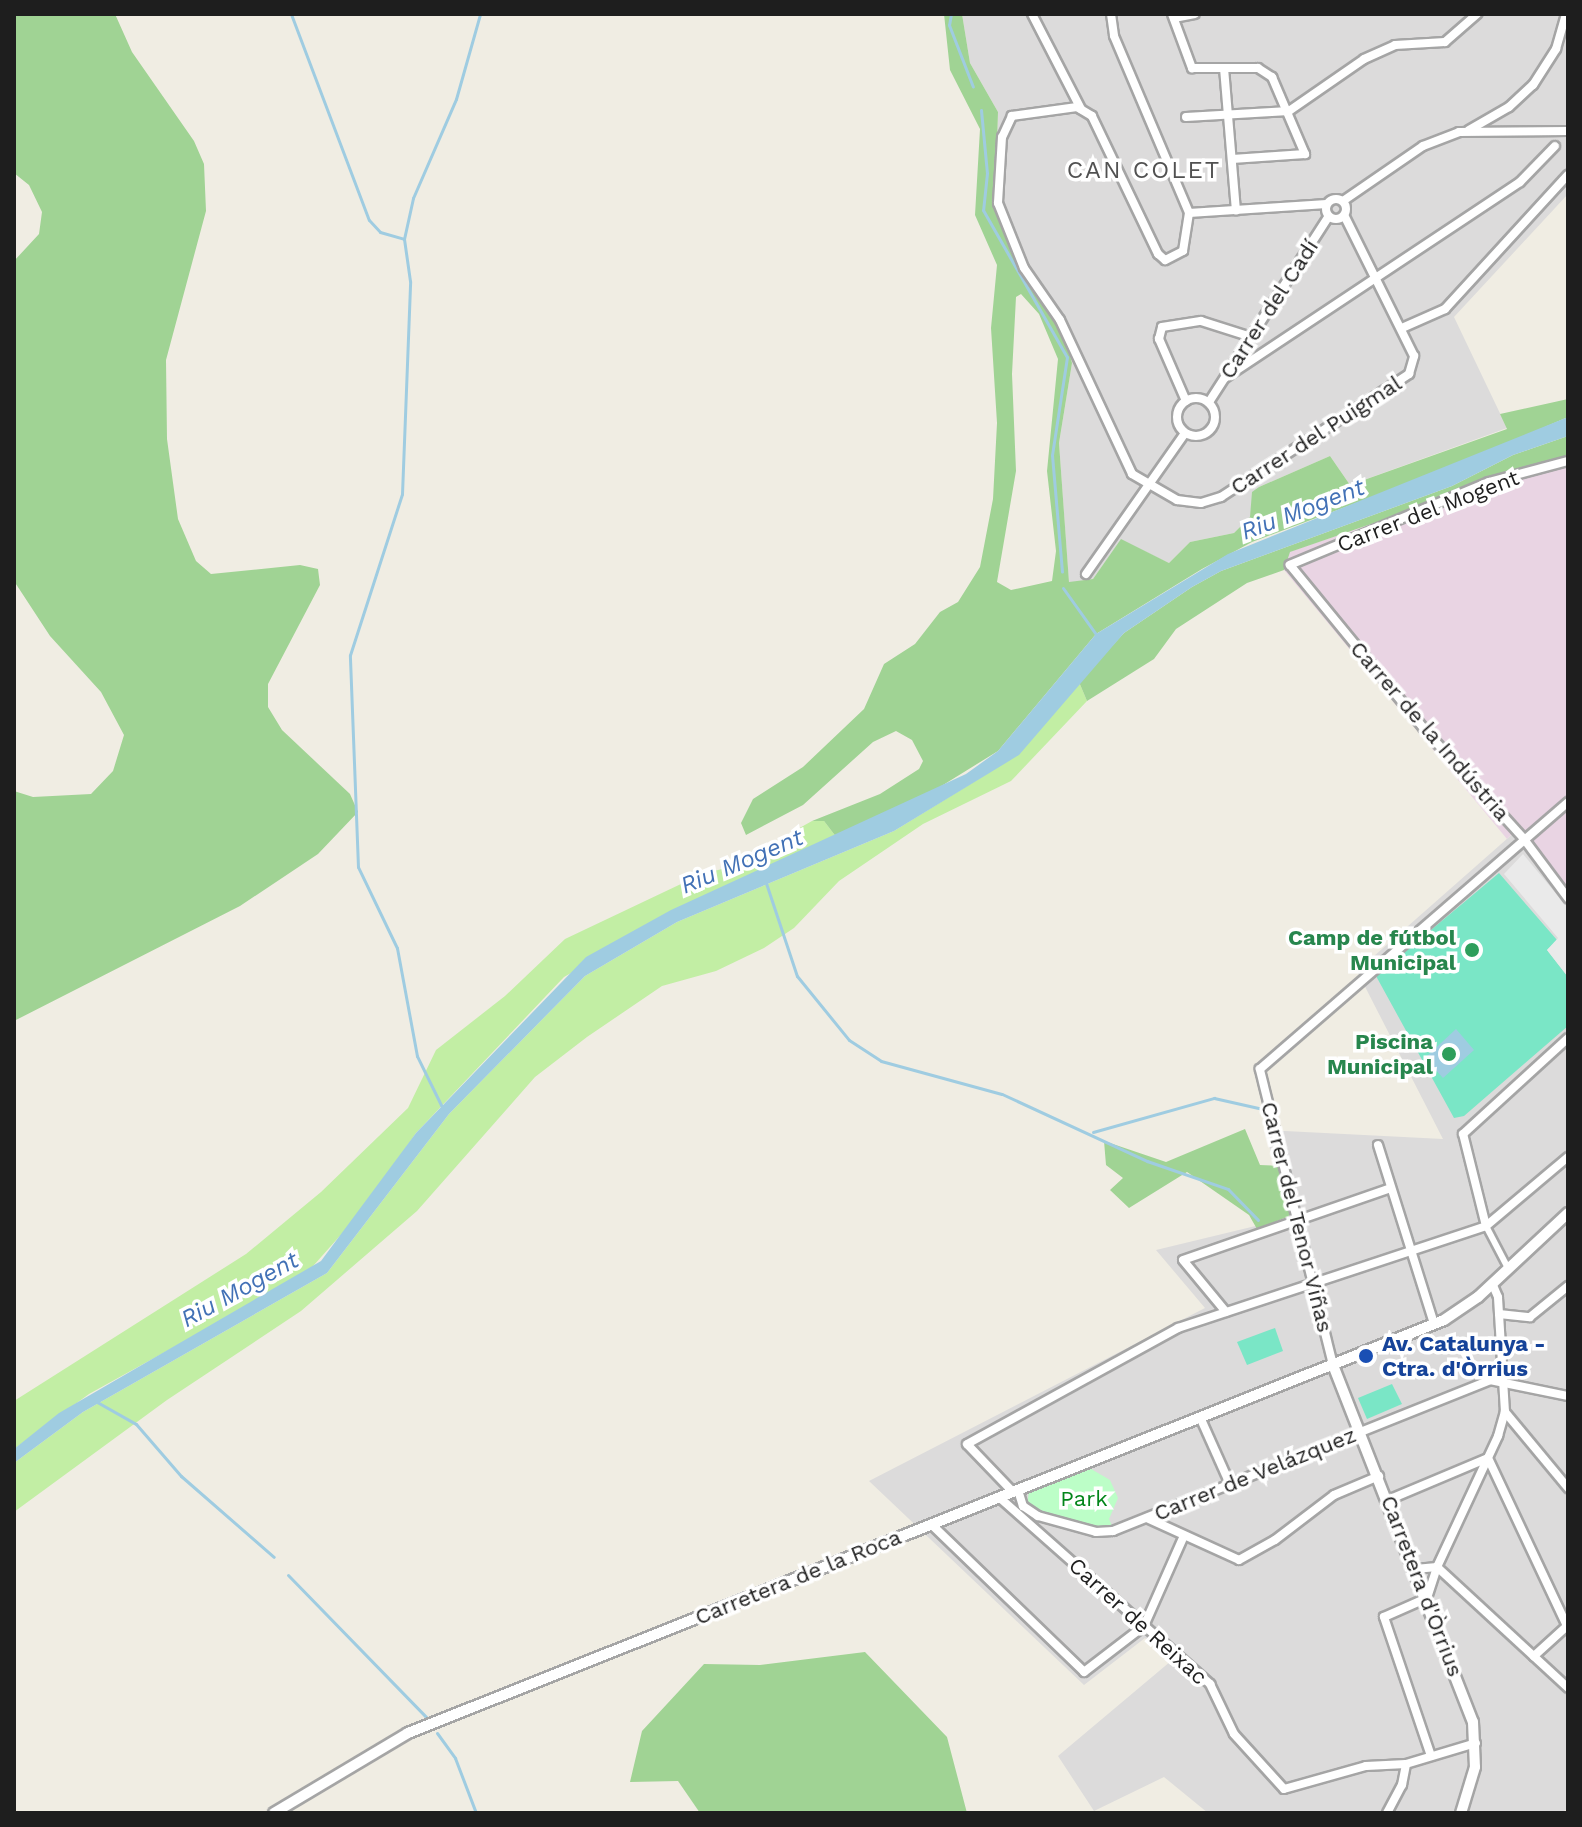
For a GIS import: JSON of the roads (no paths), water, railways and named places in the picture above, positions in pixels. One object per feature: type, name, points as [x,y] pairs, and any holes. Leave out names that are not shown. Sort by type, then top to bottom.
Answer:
[{"type":"street","points":[[1032,14],[1081,109],[1092,116],[1165,260],[1183,251],[1189,213],[1114,36],[1111,14]]},
{"type":"street","points":[[1195,14],[1173,16],[1192,68],[1258,68],[1272,77],[1305,154],[1232,159]]},
{"type":"street","points":[[1186,117],[1289,111],[1364,59],[1395,45],[1445,42],[1477,14]]},
{"type":"street","points":[[1189,213],[1327,204],[1334,199],[1343,201],[1423,146],[1468,130],[1509,107],[1533,85],[1556,49],[1566,14]]},
{"type":"street","points":[[1224,68],[1236,210]]},
{"type":"street","name":"Carrer del Puigmal","points":[[1081,109],[1024,110],[1012,116],[1002,137],[998,203],[1024,268],[1060,320],[1112,438],[1132,474],[1149,487],[1177,500],[1201,503],[1221,497],[1409,374],[1414,356],[1344,215]]},
{"type":"street","points":[[1468,130],[1568,131]]},
{"type":"street","points":[[1225,378],[1377,280],[1526,178],[1555,146]]},
{"type":"street","points":[[1402,328],[1445,309],[1568,175]]},
{"type":"street","points":[[1327,204],[1329,216],[1344,215],[1343,201]]},
{"type":"street","name":"Carrer del Cadí","points":[[1209,402],[1329,216]]},
{"type":"street","points":[[1186,401],[1209,402],[1216,419],[1210,431],[1194,437],[1185,433],[1177,420],[1186,401],[1159,339],[1162,327],[1201,321],[1251,337]]},
{"type":"street","points":[[1086,574],[1185,433]]},
{"type":"street","name":"Carrer del Mogent","points":[[1290,565],[1489,482],[1568,461]]},
{"type":"street","name":"Carrer de la Indústria","points":[[1290,565],[1424,729],[1524,839],[1568,898]]},
{"type":"street","points":[[1524,839],[1568,802]]},
{"type":"street","name":"Carrer del Tenor Viñas","points":[[1333,1365],[1316,1282],[1260,1069],[1524,839]]},
{"type":"street","points":[[1508,1268],[1486,1226],[1463,1134],[1467,1124],[1568,1038]]},
{"type":"street","points":[[1378,1145],[1434,1324]]},
{"type":"street","points":[[1034,1528],[1042,1517],[1023,1506],[1015,1491],[967,1444],[1178,1328],[1486,1226],[1568,1157]]},
{"type":"street","points":[[1226,1312],[1183,1260],[1391,1188]]},
{"type":"street","name":"Carretera de la Roca","points":[[274,1813],[408,1733],[1434,1324],[1462,1309],[1568,1213]]},
{"type":"street","points":[[1431,1756],[1384,1617],[1427,1598],[1437,1567],[1488,1458],[1505,1412],[1499,1314],[1492,1283]]},
{"type":"street","points":[[1499,1314],[1530,1317],[1568,1286]]},
{"type":"street","name":"Carretera d'Òrrius","points":[[1333,1365],[1466,1700],[1476,1743],[1473,1781],[1461,1813]]},
{"type":"street","name":"Carrer de Velázquez","points":[[1042,1517],[1096,1532],[1147,1518],[1490,1380],[1501,1381]]},
{"type":"street","points":[[1501,1381],[1568,1396]]},
{"type":"street","points":[[1505,1412],[1568,1488]]},
{"type":"street","points":[[1200,1417],[1230,1484]]},
{"type":"street","points":[[1388,1500],[1488,1458]]},
{"type":"street","points":[[1488,1458],[1567,1626],[1534,1656]]},
{"type":"street","points":[[1147,1518],[1183,1538],[1239,1560],[1275,1540],[1334,1495],[1379,1476]]},
{"type":"street","name":"Carrer de Reixac","points":[[1000,1498],[1210,1684],[1234,1734],[1284,1789],[1366,1766],[1406,1764],[1476,1743]]},
{"type":"street","points":[[931,1524],[1084,1672],[1144,1626],[1183,1538]]},
{"type":"street","points":[[1415,1569],[1437,1567],[1568,1688]]},
{"type":"street","points":[[1387,1813],[1402,1785],[1406,1764]]},
{"type":"water","points":[[1568,417],[1568,436],[1513,455],[1452,486],[1221,571],[1192,587],[1124,633],[1019,755],[894,831],[677,922],[585,976],[449,1114],[327,1273],[83,1412],[14,1463],[14,1449],[59,1413],[321,1261],[416,1133],[586,957],[671,910],[966,774],[998,751],[1096,634],[1228,554]]},
{"type":"water","name":"Piscina Municipal","points":[[1456,1029],[1474,1050],[1443,1078],[1425,1058]]},
{"type":"waterway","points":[[291,14],[369,220],[380,232],[404,239]]},
{"type":"waterway","points":[[442,1107],[417,1056],[397,948],[358,867],[350,655],[402,494],[410,281],[404,239],[413,198],[456,99],[480,14]]},
{"type":"waterway","points":[[951,14],[949,25],[973,87]]},
{"type":"waterway","points":[[981,110],[987,173],[983,210],[1067,357],[1052,455],[1062,572]]},
{"type":"waterway","points":[[1063,588],[1098,637]]},
{"type":"waterway","points":[[766,883],[797,976],[849,1040],[881,1061],[1002,1094],[1147,1161],[1228,1189],[1258,1220]]},
{"type":"waterway","points":[[1093,1132],[1214,1098],[1263,1109]]},
{"type":"waterway","points":[[97,1402],[136,1424],[181,1476],[274,1557]]},
{"type":"waterway","points":[[288,1575],[427,1718]]},
{"type":"waterway","points":[[437,1733],[455,1758],[476,1813]]},
{"type":"place","name":"Camp de fútbol Municipal","points":[[1472,950]]},
{"type":"place","name":"Piscina Municipal","points":[[1449,1054]]},
{"type":"place","name":"Av. Catalunya - Ctra. d'Òrrius","points":[[1366,1356]]},
{"type":"district","name":"CAN COLET","points":[[1144,171]]},
{"type":"water label","name":"Riu Mogent","points":[[1303,510]]},
{"type":"water label","name":"Riu Mogent","points":[[742,862]]},
{"type":"water label","name":"Riu Mogent","points":[[240,1290]]},
{"type":"park label","name":"Park","points":[[1084,1499]]}]
